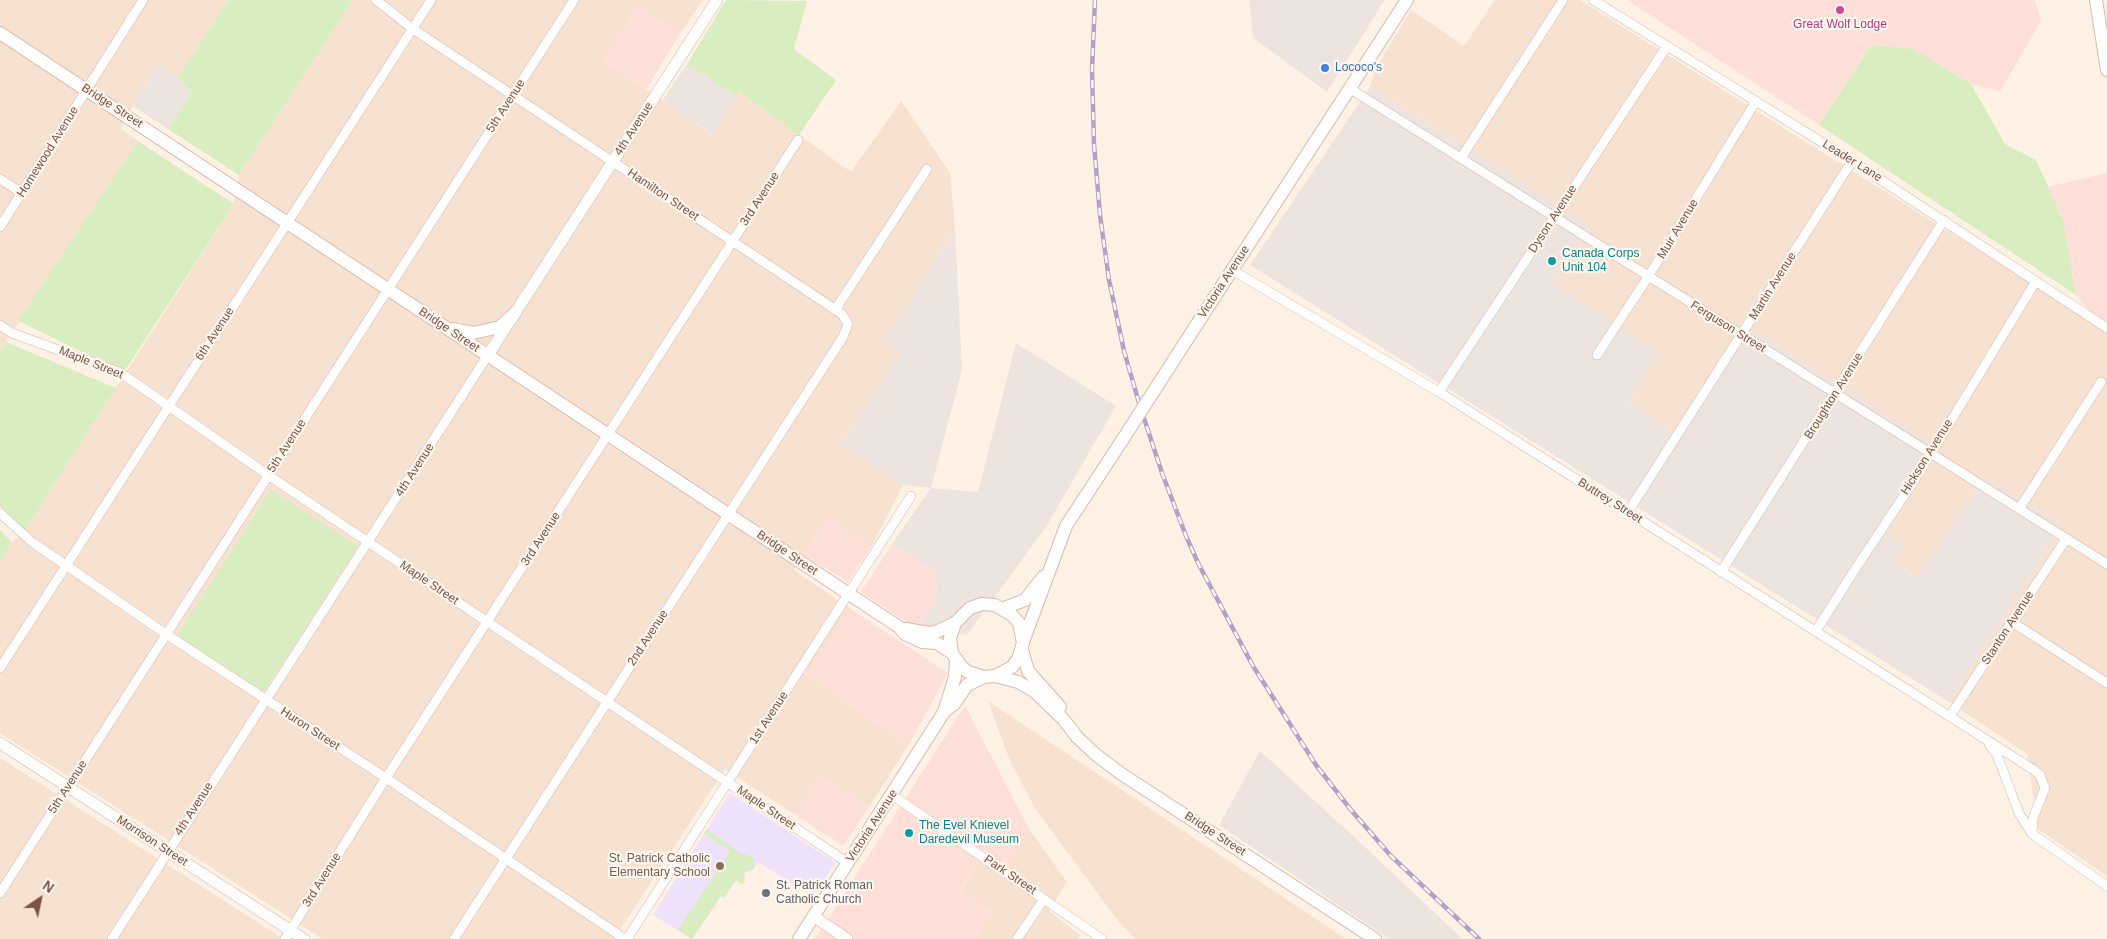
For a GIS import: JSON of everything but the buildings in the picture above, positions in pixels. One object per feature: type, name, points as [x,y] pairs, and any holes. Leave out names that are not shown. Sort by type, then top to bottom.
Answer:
[{"type":"main road","name":"Victoria Avenue","points":[[1022,646],[1066,526],[1407,0]]},
{"type":"main road","points":[[2096,0],[2107,70]]},
{"type":"main road","name":"Bridge Street","points":[[0,33],[288,221],[899,627],[912,638],[937,643],[954,656]]},
{"type":"main road","points":[[446,327],[463,332],[482,331],[500,327],[515,313]]},
{"type":"main road","name":"Victoria Avenue","points":[[1004,608],[1025,600],[1049,569]]},
{"type":"main road","points":[[982,604],[1004,608],[1018,623],[1022,646],[1012,667],[990,676],[968,672],[954,656],[950,638],[955,623],[970,608],[982,604]]},
{"type":"main road","name":"Bridge Street","points":[[899,627],[930,633],[955,623]]},
{"type":"main road","name":"Bridge Street","points":[[1022,646],[1028,670],[1056,701],[1064,720]]},
{"type":"main road","name":"Victoria Avenue","points":[[799,939],[944,712],[956,677],[954,656]]},
{"type":"main road","name":"Bridge Street","points":[[990,676],[1026,686],[1064,720],[1089,748],[1120,772],[1375,939]]},
{"type":"main road","name":"Victoria Avenue","points":[[944,712],[954,704],[967,686],[990,676]]},
{"type":"street","name":"Homewood Avenue","points":[[0,227],[143,0]]},
{"type":"street","name":"Hamilton Street","points":[[376,0],[413,28],[835,310],[847,320],[848,328],[843,337]]},
{"type":"street","name":"6th Avenue","points":[[0,668],[431,0]]},
{"type":"street","name":"5th Avenue","points":[[0,893],[574,0]]},
{"type":"street","name":"4th Avenue","points":[[112,939],[717,0]]},
{"type":"street","points":[[1461,158],[1563,0]]},
{"type":"street","name":"Leader Lane","points":[[1593,0],[1852,161],[2107,328]]},
{"type":"street","name":"Dyson Avenue","points":[[1439,392],[1667,46]]},
{"type":"street","name":"Ferguson Street","points":[[1349,88],[1741,336],[2107,564]]},
{"type":"street","name":"Muir Avenue","points":[[1597,355],[1648,277],[1756,101]]},
{"type":"street","name":"3rd Avenue","points":[[288,935],[486,622],[798,140]]},
{"type":"street","name":"Martin Avenue","points":[[1628,512],[1852,161]]},
{"type":"street","points":[[835,310],[927,168]]},
{"type":"street","points":[[0,179],[22,193]]},
{"type":"street","name":"Broughton Avenue","points":[[1721,572],[1944,220]]},
{"type":"street","name":"Buttrey Street","points":[[1232,270],[1439,392],[2034,770],[2042,780],[2044,790],[2033,818],[2032,834]]},
{"type":"street","name":"Hickson Avenue","points":[[1816,632],[1930,454],[2036,281]]},
{"type":"street","name":"Maple Street","points":[[0,325],[12,332],[121,373],[268,475],[848,864]]},
{"type":"street","name":"2nd Avenue","points":[[454,939],[505,857],[843,337]]},
{"type":"street","points":[[2019,509],[2101,382]]},
{"type":"street","name":"1st Avenue","points":[[626,939],[911,496]]},
{"type":"street","name":"Huron Street","points":[[0,513],[32,542],[166,634],[386,778],[626,939]]},
{"type":"street","name":"Stanton Avenue","points":[[1950,716],[2066,539]]},
{"type":"street","points":[[2012,622],[2107,683]]},
{"type":"street","name":"Buttrey Street","points":[[1984,738],[1997,755],[2019,813],[2032,834],[2107,886]]},
{"type":"street","name":"Morrison Street","points":[[0,743],[167,851],[288,935],[304,939]]},
{"type":"street","name":"Park Street","points":[[892,795],[1102,939]]},
{"type":"street","points":[[1017,939],[1044,899]]},
{"type":"street","points":[[813,916],[847,939]]},
{"type":"shaded area","points":[[0,0],[228,0],[178,77],[158,64],[120,128],[138,141],[0,351]]},
{"type":"shaded area","points":[[353,0],[703,0],[680,34],[637,7],[603,62],[663,100],[711,134],[740,92],[851,172],[901,101],[950,173],[955,229],[885,342],[902,352],[842,443],[903,485],[871,547],[827,518],[794,570],[851,609],[807,675],[908,746],[869,807],[820,775],[794,814],[725,769],[614,939],[323,939],[0,733],[0,562],[12,542],[25,530],[234,204],[239,175]]},
{"type":"shaded area","points":[[1249,0],[1385,0],[1327,92],[1253,38]]},
{"type":"shaded area","points":[[1495,0],[1580,0],[2107,331],[2107,876],[2038,829],[2027,754],[1949,702],[2062,525],[1984,477],[1918,578],[1893,562],[1888,535],[1940,450],[1672,434],[1629,401],[1660,353],[1553,283],[1587,224],[1370,87],[1375,70],[1411,10],[1464,46]]},
{"type":"shaded area","points":[[1627,0],[2035,0],[2041,21],[2000,91],[1971,84],[1914,49],[1871,45],[1819,125]]},
{"type":"shaded area","points":[[637,7],[680,34],[646,89],[602,62]]},
{"type":"shaded area","points":[[158,64],[178,77],[192,93],[168,129],[133,106]]},
{"type":"shaded area","points":[[687,64],[737,97],[712,134],[663,100]]},
{"type":"shaded area","points":[[1370,87],[1588,224],[1553,283],[1660,353],[1629,401],[1672,434],[1744,323],[1940,450],[1888,535],[1904,546],[1894,563],[1917,578],[1984,477],[2062,525],[1949,702],[1250,265]]},
{"type":"shaded area","points":[[2107,173],[2107,331],[2076,295],[2064,222],[2048,187]]},
{"type":"shaded area","points":[[955,229],[962,370],[931,488],[903,485],[842,443],[901,352],[884,342]]},
{"type":"shaded area","points":[[1016,343],[1116,406],[1046,527],[967,635],[917,629],[937,599],[936,572],[892,544],[931,488],[978,492]]},
{"type":"shaded area","points":[[827,518],[871,547],[848,581],[803,555]]},
{"type":"shaded area","points":[[892,544],[936,572],[937,599],[917,629],[861,592]]},
{"type":"shaded area","points":[[851,609],[948,673],[908,746],[807,675]]},
{"type":"shaded area","points":[[988,701],[1346,939],[1135,939],[1119,922],[1036,810],[1010,761]]},
{"type":"shaded area","points":[[965,706],[1029,829],[1007,862],[987,847],[961,890],[992,911],[976,939],[815,939]]},
{"type":"shaded area","points":[[1260,751],[1463,939],[1389,939],[1219,825]]},
{"type":"shaded area","points":[[0,758],[284,939],[0,939]]},
{"type":"shaded area","points":[[820,775],[869,807],[843,846],[794,814]]},
{"type":"shaded area","name":"St. Patrick Catholic Elementary School","points":[[730,793],[836,863],[812,896],[758,862],[753,870],[744,873],[745,881],[742,884],[736,880],[724,898],[721,896],[692,939],[653,915]]},
{"type":"shaded area","points":[[1029,829],[1067,882],[1049,911],[1080,935],[1078,939],[976,939],[992,911],[961,891],[988,847],[1007,862]]},
{"type":"green space","points":[[228,0],[353,0],[239,175],[168,129],[192,93],[178,77]]},
{"type":"green space","points":[[726,0],[807,1],[794,49],[836,80],[799,135],[740,92],[737,97],[687,64]]},
{"type":"green space","points":[[1871,45],[1914,49],[1971,84],[2005,144],[2036,160],[2064,222],[2076,295],[1819,125]]},
{"type":"green space","points":[[138,141],[234,204],[124,372],[18,321]]},
{"type":"green space","points":[[6,342],[116,388],[25,530],[0,506],[0,351]]},
{"type":"green space","points":[[271,490],[358,546],[263,693],[176,637]]},
{"type":"green space","points":[[0,530],[12,542],[0,562]]},
{"type":"green space","points":[[707,829],[741,854],[747,854],[754,859],[753,869],[744,873],[745,881],[742,884],[736,880],[724,898],[721,896],[692,939],[678,930],[730,852],[704,833]]},
{"type":"railway","points":[[1095,0],[1092,70],[1094,144],[1100,215],[1109,280],[1124,351],[1139,403],[1162,473],[1186,536],[1199,565],[1253,666],[1316,765],[1351,810],[1391,856],[1479,939]]},
{"type":"place","name":"Great Wolf Lodge","points":[[1840,10]]},
{"type":"place","name":"Lococo's","points":[[1325,68]]},
{"type":"place","name":"Canada Corps Unit 104","points":[[1552,261]]},
{"type":"place","name":"The Evel Knievel Daredevil Museum","points":[[909,833]]},
{"type":"place","name":"St. Patrick Catholic Elementary School","points":[[720,866]]},
{"type":"place","name":"St. Patrick Roman Catholic Church","points":[[766,893]]}]
